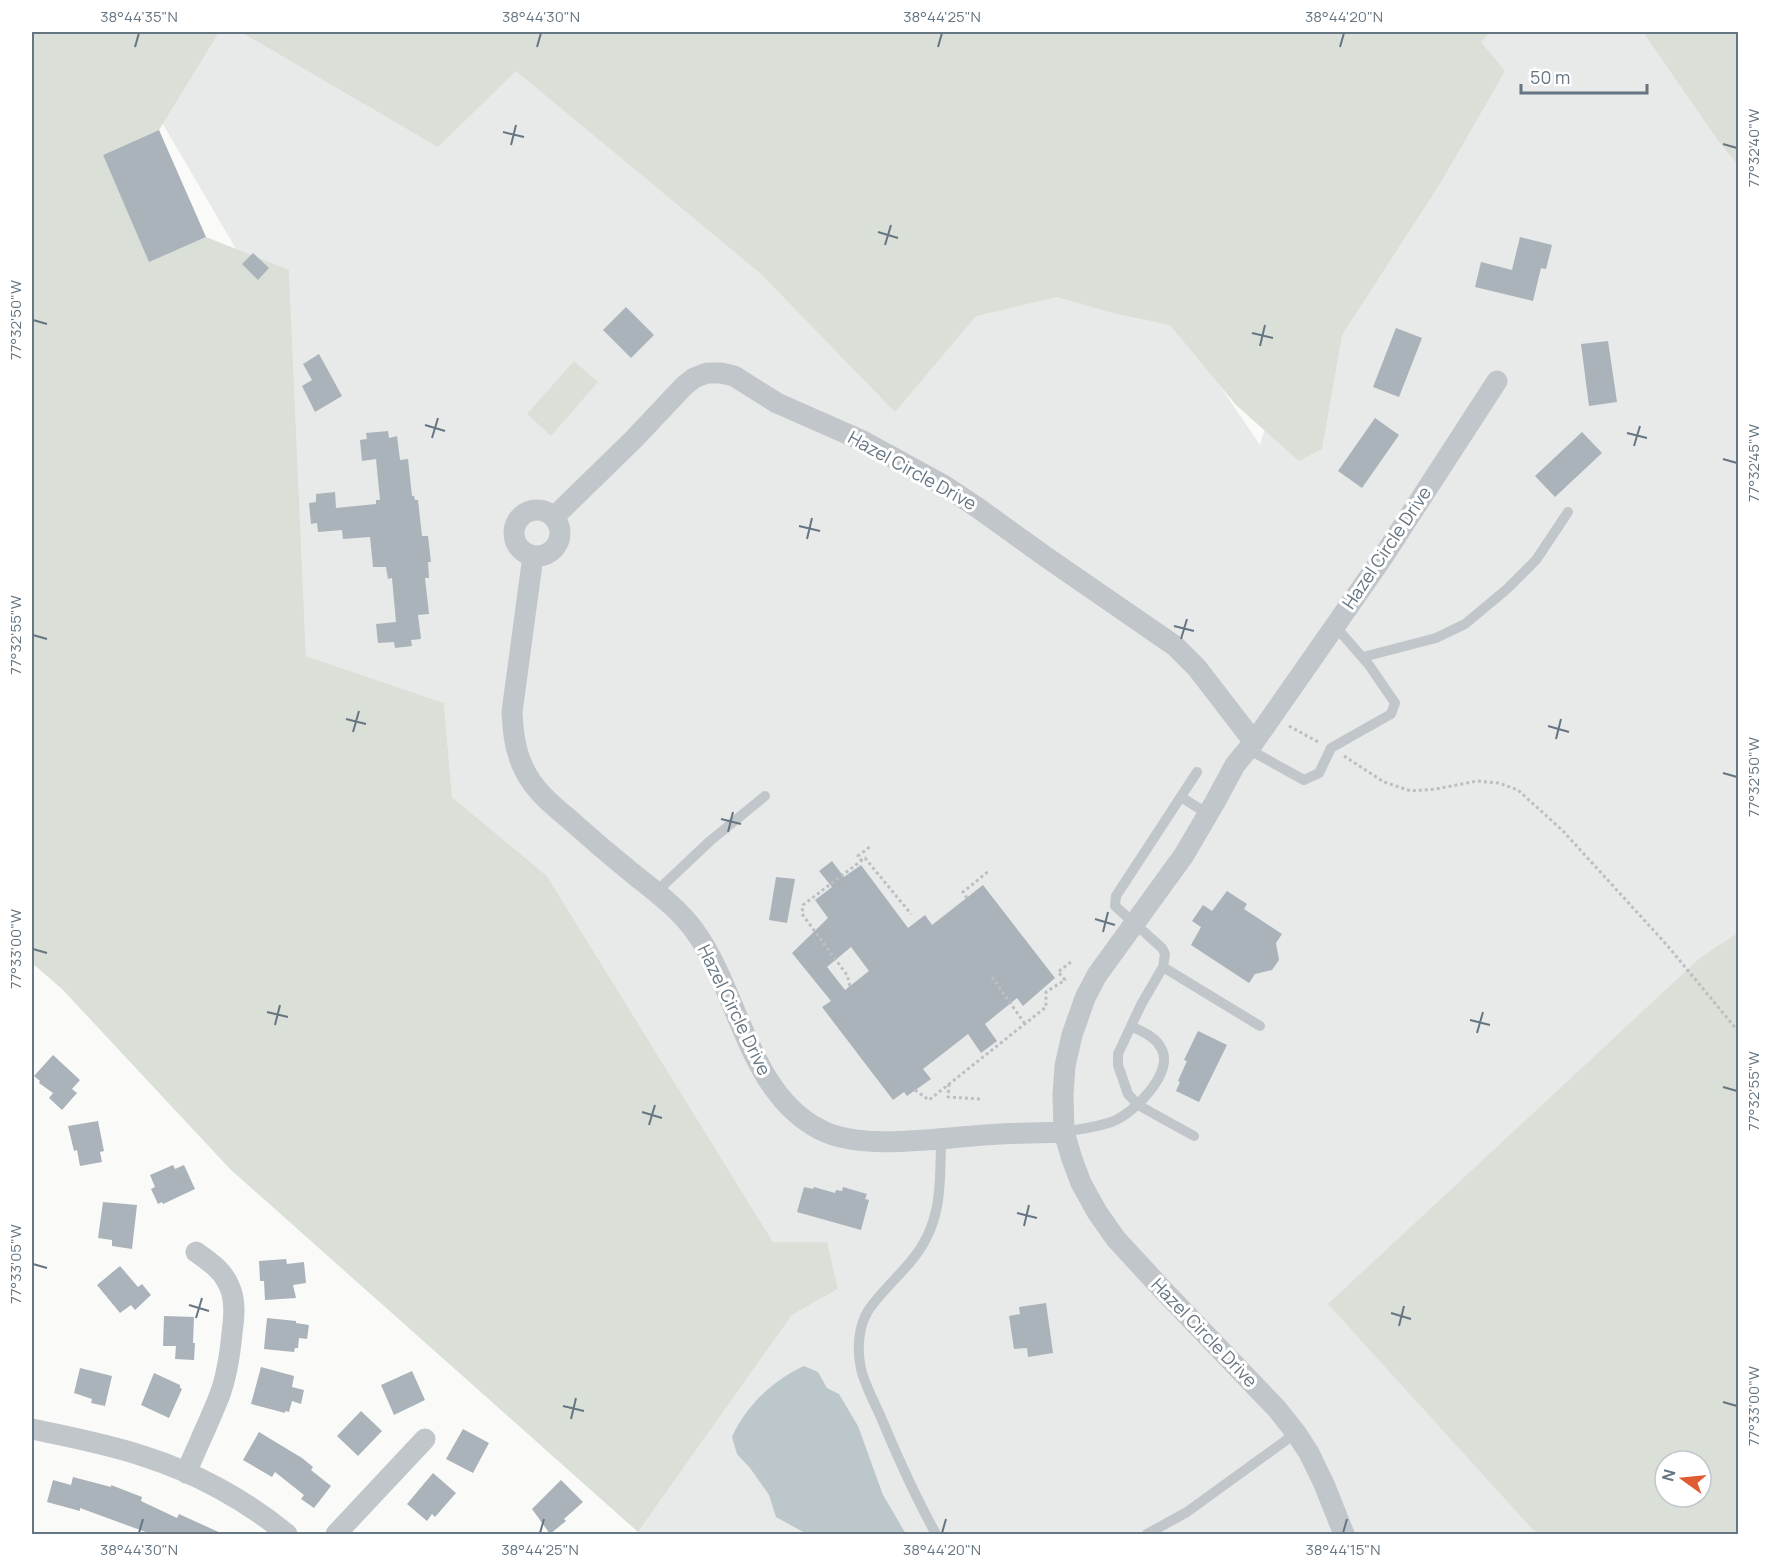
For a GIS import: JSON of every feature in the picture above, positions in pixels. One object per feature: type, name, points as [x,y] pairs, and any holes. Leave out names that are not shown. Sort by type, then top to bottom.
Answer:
[{"type":"street","name":"Hazel Circle Drive","points":[[554,516],[694,378],[707,373],[734,376],[777,403],[861,440],[945,486],[1175,646],[1197,668],[1254,742]]},
{"type":"street","name":"Hazel Circle Drive","points":[[1344,1534],[1309,1453],[1277,1408],[1116,1239],[1097,1212],[1081,1183],[1064,1132],[1065,1066],[1072,1035],[1085,998],[1097,975],[1184,855],[1235,765],[1254,742],[1381,560],[1497,381]]},
{"type":"street","points":[[536,509],[549,512],[554,516],[560,530],[558,544],[547,554],[533,556],[519,549],[513,534],[517,519],[523,513],[536,509]]},
{"type":"street","name":"Hazel Circle Drive","points":[[533,556],[513,712],[513,733],[524,769],[543,797],[602,849],[673,906],[699,938],[709,953],[766,1078],[780,1098],[819,1130],[853,1140],[942,1139],[974,1135],[1064,1132]]},
{"type":"street","points":[[186,1473],[220,1395],[229,1362],[234,1324],[234,1303],[230,1288],[212,1262],[196,1252]]},
{"type":"street","points":[[32,1429],[144,1456],[186,1473],[242,1502],[287,1534]]},
{"type":"street","points":[[336,1534],[424,1439]]},
{"type":"lane","points":[[1363,657],[1436,638],[1465,624],[1507,589],[1536,560],[1568,512]]},
{"type":"lane","points":[[1254,742],[1257,754],[1304,780],[1319,773],[1331,748],[1390,714],[1395,703],[1363,657],[1335,626]]},
{"type":"lane","points":[[1194,1136],[1138,1105],[1128,1094],[1118,1065],[1118,1054],[1142,1003],[1163,967],[1165,954],[1162,948],[1115,906],[1116,896],[1197,772]]},
{"type":"lane","points":[[656,892],[710,841],[765,796]]},
{"type":"lane","points":[[1180,797],[1208,814]]},
{"type":"lane","points":[[1163,967],[1260,1026]]},
{"type":"lane","points":[[1064,1132],[1113,1122],[1138,1105],[1153,1089],[1162,1069],[1163,1051],[1153,1038],[1131,1026]]},
{"type":"lane","points":[[936,1534],[892,1444],[865,1380],[860,1366],[859,1344],[867,1312],[927,1239],[940,1197],[942,1139]]},
{"type":"lane","points":[[1147,1534],[1187,1512],[1296,1433]]},
{"type":"path","points":[[1271,717],[1331,748],[1384,782],[1411,791],[1477,781],[1499,783],[1518,790],[1563,831],[1666,944],[1738,1031]]},
{"type":"path","points":[[862,861],[858,856],[871,846]]},
{"type":"path","points":[[850,986],[848,975],[802,914],[803,904],[865,858],[911,914]]},
{"type":"path","points":[[967,898],[963,892],[990,870]]},
{"type":"path","points":[[915,1090],[928,1100],[1046,1007],[1046,992],[1065,980],[1058,972],[1072,961]]},
{"type":"path","points":[[992,977],[1025,1024]]},
{"type":"path","points":[[949,1084],[948,1097],[980,1099]]},
{"type":"shaded area","points":[[32,32],[219,32],[159,130],[103,155],[149,261],[206,237],[289,270],[306,656],[444,703],[452,797],[547,876],[773,1242],[827,1242],[838,1289],[792,1315],[638,1532],[230,1169],[62,989],[32,963]]},
{"type":"shaded area","points":[[162,32],[486,32],[1164,303],[1260,445],[1297,317],[1430,32],[1674,32],[1738,130],[1738,1534],[642,1534],[638,1532],[792,1315],[838,1289],[826,1242],[773,1242],[547,876],[452,797],[444,703],[306,656],[289,270],[236,249],[136,78]]},
{"type":"shaded area","points":[[241,32],[1490,32],[1481,42],[1505,71],[1441,182],[1342,335],[1322,449],[1299,461],[1236,405],[1170,325],[1113,313],[1057,297],[976,316],[895,412],[760,273],[516,71],[438,147]]},
{"type":"shaded area","points":[[1643,32],[1738,32],[1738,165],[1717,139]]},
{"type":"shaded area","points":[[574,361],[598,382],[551,436],[527,414]]},
{"type":"shaded area","points":[[1738,933],[1738,1534],[1537,1534],[1328,1304],[1701,957]]},
{"type":"shaded area","points":[[804,1366],[818,1372],[827,1388],[839,1394],[858,1426],[883,1495],[906,1534],[807,1534],[776,1517],[769,1495],[737,1454],[732,1437],[745,1415],[771,1386]]},
{"type":"building","points":[[159,130],[206,237],[149,262],[103,155]]},
{"type":"building","points":[[1520,237],[1552,245],[1546,269],[1541,268],[1533,301],[1475,287],[1481,262],[1512,270]]},
{"type":"building","points":[[253,253],[269,268],[258,280],[242,264]]},
{"type":"building","points":[[626,307],[654,335],[631,358],[603,330]]},
{"type":"building","points":[[1396,328],[1422,338],[1399,397],[1373,387]]},
{"type":"building","points":[[1608,341],[1617,402],[1589,406],[1581,344]]},
{"type":"building","points":[[319,354],[342,396],[315,412],[302,386],[312,380],[303,364]]},
{"type":"building","points":[[1375,418],[1399,435],[1362,488],[1338,471]]},
{"type":"building","points":[[388,431],[389,438],[397,436],[400,460],[408,459],[412,496],[418,500],[422,536],[428,536],[431,562],[428,562],[429,578],[425,578],[429,614],[418,615],[421,639],[411,640],[412,646],[395,648],[394,642],[378,643],[376,624],[396,622],[392,578],[388,579],[386,567],[373,567],[370,537],[343,539],[342,530],[318,532],[317,523],[311,524],[309,503],[316,502],[316,494],[335,492],[336,508],[376,504],[376,500],[380,500],[376,459],[362,461],[360,440],[367,439],[366,433]]},
{"type":"building","points":[[1582,432],[1602,453],[1555,497],[1535,476]]},
{"type":"building","points":[[832,861],[844,877],[861,865],[908,928],[925,915],[932,925],[983,885],[1055,978],[1023,1006],[1017,998],[985,1024],[997,1041],[981,1053],[968,1034],[923,1069],[931,1079],[907,1096],[904,1092],[893,1100],[822,1007],[831,1001],[792,953],[828,918],[815,900],[832,887],[819,871]],"holes":[[[851,947],[869,971],[845,990],[827,967]]]},
{"type":"building","points":[[776,877],[795,879],[787,923],[769,920]]},
{"type":"building","points":[[1227,891],[1247,904],[1244,909],[1282,934],[1276,943],[1279,960],[1272,970],[1255,974],[1249,983],[1191,945],[1201,927],[1192,921],[1203,905],[1212,911]]},
{"type":"building","points":[[1198,1031],[1227,1045],[1199,1102],[1176,1091],[1187,1061],[1184,1060]]},
{"type":"building","points":[[53,1055],[80,1080],[72,1089],[77,1093],[62,1110],[49,1098],[53,1093],[39,1083],[40,1081],[34,1076]]},
{"type":"building","points":[[98,1121],[104,1151],[100,1152],[102,1162],[80,1166],[68,1126]]},
{"type":"building","points":[[173,1165],[175,1169],[184,1165],[195,1189],[163,1204],[162,1202],[158,1204],[151,1189],[155,1187],[150,1175]]},
{"type":"building","points":[[804,1187],[813,1189],[814,1187],[835,1193],[836,1190],[842,1191],[843,1187],[867,1194],[865,1199],[869,1200],[861,1230],[797,1212]]},
{"type":"building","points":[[103,1202],[137,1205],[132,1249],[112,1246],[112,1240],[98,1238]]},
{"type":"building","points":[[286,1259],[287,1264],[304,1262],[306,1283],[293,1285],[296,1298],[265,1300],[264,1281],[260,1281],[259,1261]]},
{"type":"building","points":[[120,1266],[138,1287],[142,1284],[151,1295],[135,1310],[131,1305],[120,1313],[97,1285]]},
{"type":"building","points":[[1046,1303],[1053,1353],[1028,1357],[1027,1348],[1014,1349],[1009,1316],[1020,1314],[1019,1307]]},
{"type":"building","points":[[164,1316],[194,1317],[194,1360],[175,1359],[176,1346],[163,1346]]},
{"type":"building","points":[[267,1318],[296,1321],[296,1323],[309,1325],[307,1339],[299,1338],[298,1348],[295,1348],[294,1352],[264,1349]]},
{"type":"building","points":[[261,1367],[294,1376],[292,1387],[304,1390],[301,1404],[292,1401],[289,1412],[285,1411],[285,1413],[251,1404]]},
{"type":"building","points":[[80,1368],[112,1376],[105,1406],[91,1403],[92,1399],[74,1393]]},
{"type":"building","points":[[412,1371],[425,1400],[394,1415],[381,1385]]},
{"type":"building","points":[[154,1373],[180,1385],[182,1389],[169,1418],[141,1405]]},
{"type":"building","points":[[361,1411],[382,1431],[358,1456],[337,1436]]},
{"type":"building","points":[[463,1429],[489,1443],[473,1473],[446,1459]]},
{"type":"building","points":[[259,1432],[302,1458],[313,1467],[311,1470],[331,1486],[314,1508],[301,1499],[304,1495],[275,1472],[272,1477],[243,1460]]},
{"type":"building","points":[[433,1473],[456,1493],[435,1517],[432,1514],[427,1521],[407,1504]]},
{"type":"building","points":[[73,1477],[111,1487],[111,1485],[142,1497],[141,1501],[177,1518],[179,1514],[223,1534],[151,1534],[80,1508],[80,1511],[47,1502],[53,1480],[71,1485]]},
{"type":"building","points":[[561,1480],[583,1502],[564,1519],[566,1521],[550,1534],[532,1509]]}]
